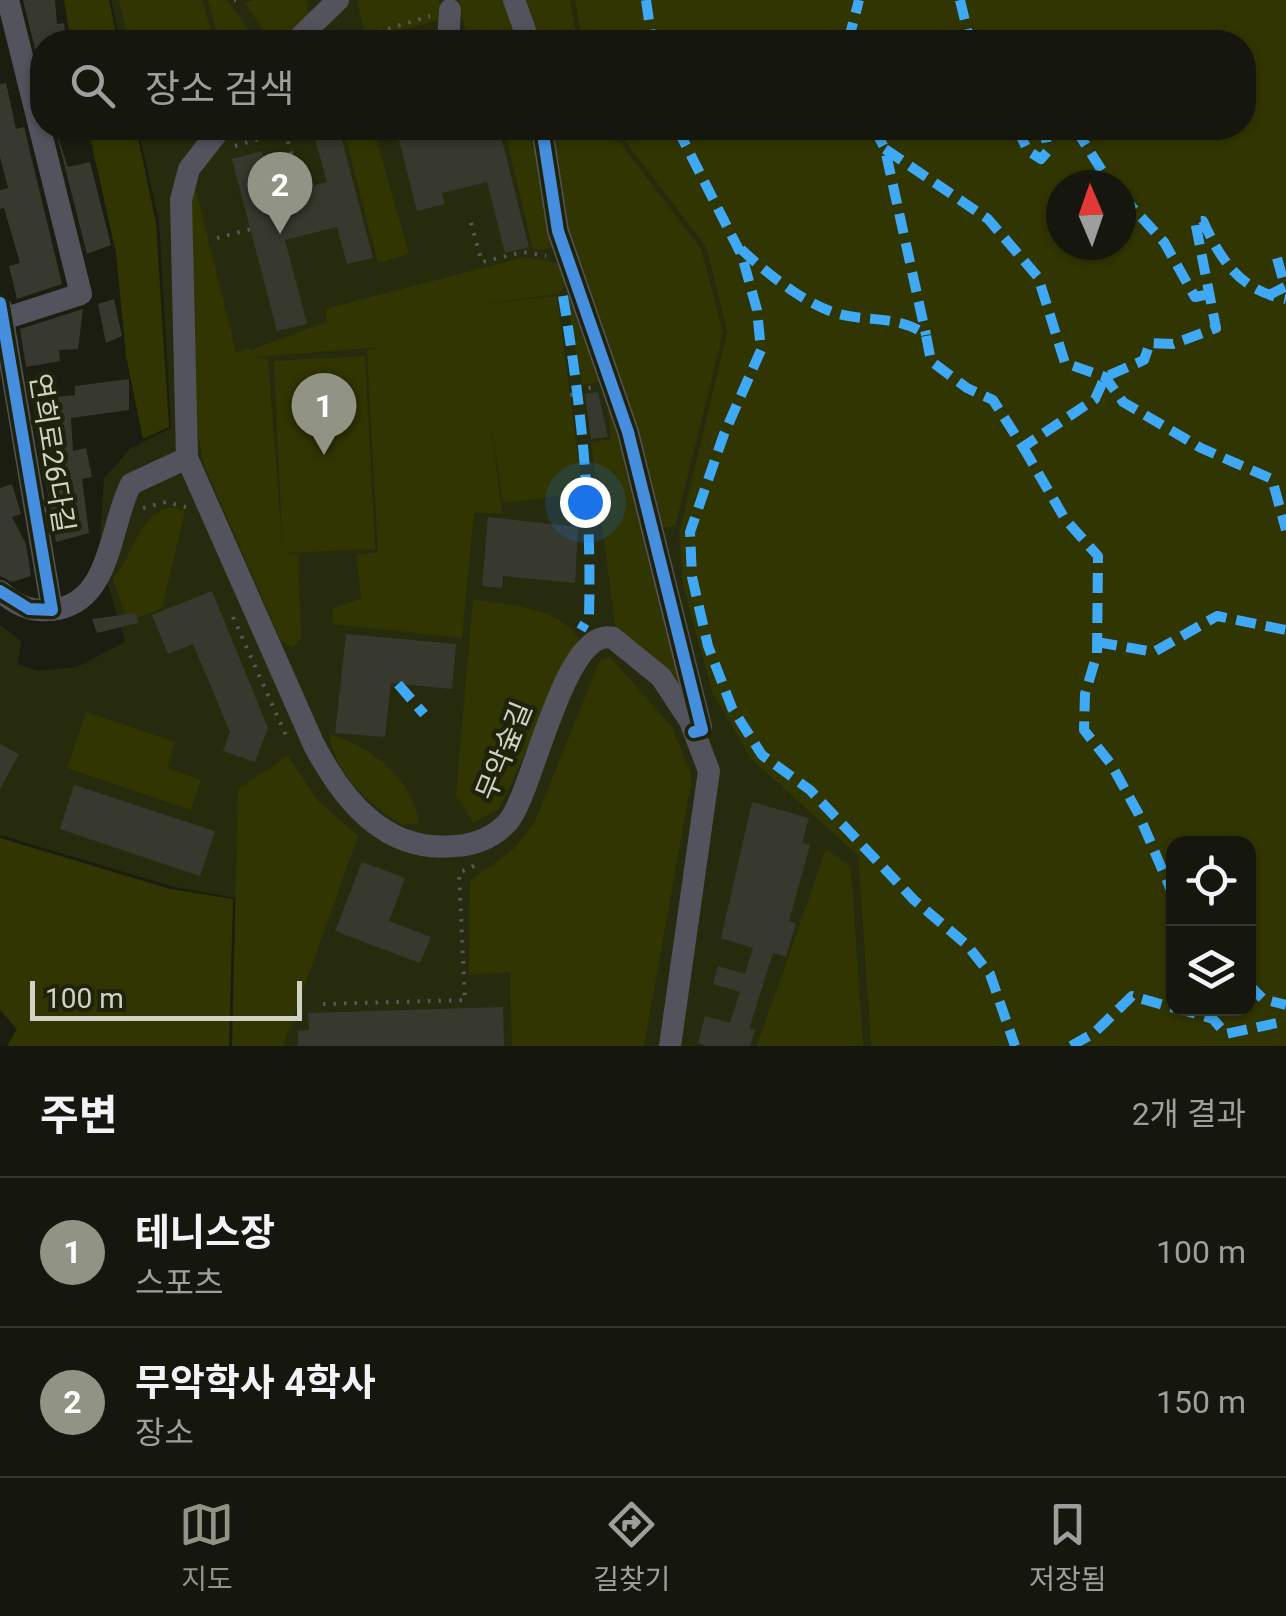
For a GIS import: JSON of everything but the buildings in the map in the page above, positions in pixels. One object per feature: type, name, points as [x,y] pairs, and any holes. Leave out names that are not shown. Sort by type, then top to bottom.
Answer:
[{"type":"street","name":"연희로26다길","points":[[8,0],[30,89]]},
{"type":"street","points":[[307,30],[338,0]]},
{"type":"street","points":[[514,0],[525,30]]},
{"type":"street","points":[[449,30],[450,10]]},
{"type":"street","name":"연희로26다길","points":[[43,140],[81,294],[1,314],[52,610]]},
{"type":"street","points":[[0,592],[29,609],[52,610],[80,602],[97,580],[132,484],[187,458],[181,200],[189,169],[221,140]]},
{"type":"street","points":[[544,140],[566,260],[628,432],[702,730],[694,732]]},
{"type":"street","name":"무악숲길","points":[[187,458],[328,772],[366,818],[390,835],[423,846],[476,844],[508,822],[520,802],[560,694],[587,643],[596,638],[613,638],[661,677],[694,732],[709,770],[670,1046]]},
{"type":"path","points":[[384,30],[413,21]]},
{"type":"path","points":[[179,140],[184,148]]},
{"type":"path","points":[[287,140],[301,189]]},
{"type":"path","points":[[471,223],[482,262],[523,252],[566,260]]},
{"type":"path","points":[[217,238],[250,229]]},
{"type":"path","points":[[570,395],[579,394]]},
{"type":"path","points":[[255,695],[264,691],[275,716]]},
{"type":"path","points":[[323,1004],[465,1000],[458,873]]},
{"type":"path","points":[[407,1002],[407,1010]]},
{"type":"shaded area","points":[[64,0],[109,0],[115,30],[69,30]]},
{"type":"shaded area","points":[[111,0],[575,0],[580,30],[117,30]]},
{"type":"shaded area","points":[[119,0],[202,0],[211,30],[126,30]]},
{"type":"shaded area","points":[[208,0],[227,0],[248,30],[216,30]]},
{"type":"shaded area","points":[[306,0],[310,17],[294,30],[264,30],[245,3]]},
{"type":"shaded area","points":[[357,0],[439,0],[443,19],[403,30],[364,30]]},
{"type":"shaded area","points":[[458,0],[510,0],[520,30],[466,30]]},
{"type":"shaded area","points":[[520,0],[570,0],[575,30],[529,30]]},
{"type":"shaded area","points":[[575,0],[1286,0],[1286,1046],[871,1046],[858,856],[751,759],[713,693],[683,586],[679,533],[727,332],[706,247],[624,140],[1256,140],[1256,30],[580,30]]},
{"type":"shaded area","points":[[91,140],[139,140],[156,223],[169,427],[143,439],[126,356],[116,253]]},
{"type":"shaded area","points":[[141,140],[624,140],[706,247],[727,332],[679,533],[751,759],[858,856],[871,1046],[257,1046],[241,899],[174,887],[0,835],[0,625],[21,641],[18,664],[38,671],[77,667],[125,642],[99,554],[104,478],[131,448],[171,428],[159,221]]},
{"type":"shaded area","points":[[346,140],[376,140],[409,254],[378,263]]},
{"type":"shaded area","points":[[507,140],[534,140],[553,248],[533,250]]},
{"type":"shaded area","points":[[549,140],[618,140],[701,249],[723,332],[675,527],[656,528],[562,231]]},
{"type":"shaded area","points":[[195,187],[236,352],[251,348],[253,354],[253,349],[327,322],[325,309],[524,257],[562,264],[568,280],[559,294],[477,305],[557,296],[583,493],[503,503],[491,421],[502,513],[474,513],[462,638],[333,624],[332,608],[361,599],[357,555],[378,552],[367,350],[382,347],[253,357],[268,359],[283,555],[274,361],[365,356],[375,549],[285,553],[298,555],[301,637],[293,648],[281,641],[203,462],[196,422],[188,203]]},
{"type":"shaded area","points":[[572,285],[606,381],[582,385],[566,297]]},
{"type":"shaded area","points":[[606,388],[687,694],[616,631],[591,442],[611,439]]},
{"type":"shaded area","points":[[172,507],[185,511],[162,608],[127,622],[113,578],[144,526]]},
{"type":"shaded area","points":[[473,599],[546,614],[570,628],[579,639],[499,809],[473,823],[456,795]]},
{"type":"shaded area","points":[[610,657],[672,727],[692,777],[644,1046],[512,1046],[510,972],[469,975],[470,881],[515,848],[535,821],[600,660]]},
{"type":"shaded area","points":[[86,712],[175,742],[167,768],[201,780],[191,810],[67,768]]},
{"type":"shaded area","points":[[330,729],[332,735],[362,748],[389,768],[409,793],[419,823],[402,825],[354,785],[336,759]]},
{"type":"shaded area","points":[[288,756],[318,801],[358,836],[283,1046],[232,1046],[238,789]]},
{"type":"shaded area","points":[[0,838],[170,889],[233,899],[229,1046],[7,1046],[17,1029],[0,1010]]},
{"type":"shaded area","points":[[826,849],[851,868],[863,1046],[757,1046]]},
{"type":"marked path","points":[[646,0],[650,30]]},
{"type":"marked path","points":[[851,30],[859,0]]},
{"type":"marked path","points":[[960,0],[967,30]]},
{"type":"marked path","points":[[683,140],[742,256],[757,310],[761,350],[724,434],[690,532],[692,577],[708,646],[732,708],[762,755],[810,790],[914,900],[967,945],[990,974],[1015,1046]]},
{"type":"marked path","points":[[880,140],[926,335]]},
{"type":"marked path","points":[[1023,140],[1028,151],[1041,159],[1048,151],[1046,140]]},
{"type":"marked path","points":[[1083,140],[1102,170]]},
{"type":"marked path","points":[[885,149],[988,219],[1038,277],[1065,363],[1105,377],[1123,402],[1201,448],[1272,479],[1286,530]]},
{"type":"marked path","points":[[1136,211],[1164,242],[1195,297],[1210,294]]},
{"type":"marked path","points":[[741,249],[783,284],[819,306],[842,315],[892,321],[926,335],[931,361],[967,388],[993,400],[1023,447],[1095,399],[1105,377],[1144,360],[1150,343],[1173,344],[1216,328],[1195,221],[1203,221],[1234,272],[1257,289],[1286,299]]},
{"type":"marked path","points":[[1267,296],[1285,287],[1277,258],[1286,257]]},
{"type":"marked path","points":[[563,296],[587,495],[589,616],[581,630]]},
{"type":"marked path","points":[[1023,447],[1065,519],[1098,556],[1097,654],[1085,694],[1084,730],[1111,764],[1138,813],[1166,878]]},
{"type":"marked path","points":[[1097,642],[1154,652],[1217,616],[1286,630]]},
{"type":"marked path","points":[[398,684],[424,714]]},
{"type":"marked path","points":[[1256,992],[1263,999],[1286,1005]]},
{"type":"marked path","points":[[1071,1046],[1094,1033],[1132,996],[1166,1006]]},
{"type":"marked path","points":[[1203,1016],[1213,1019],[1226,1034],[1286,1021]]},
{"type":"cycle path","points":[[544,140],[558,231],[628,432],[702,730],[694,732]]},
{"type":"cycle path","points":[[0,303],[52,610],[29,609],[0,591]]},
{"type":"place","name":"무악학사 4학사","points":[[280,234]]},
{"type":"place","name":"테니스장","points":[[324,455]]}]
